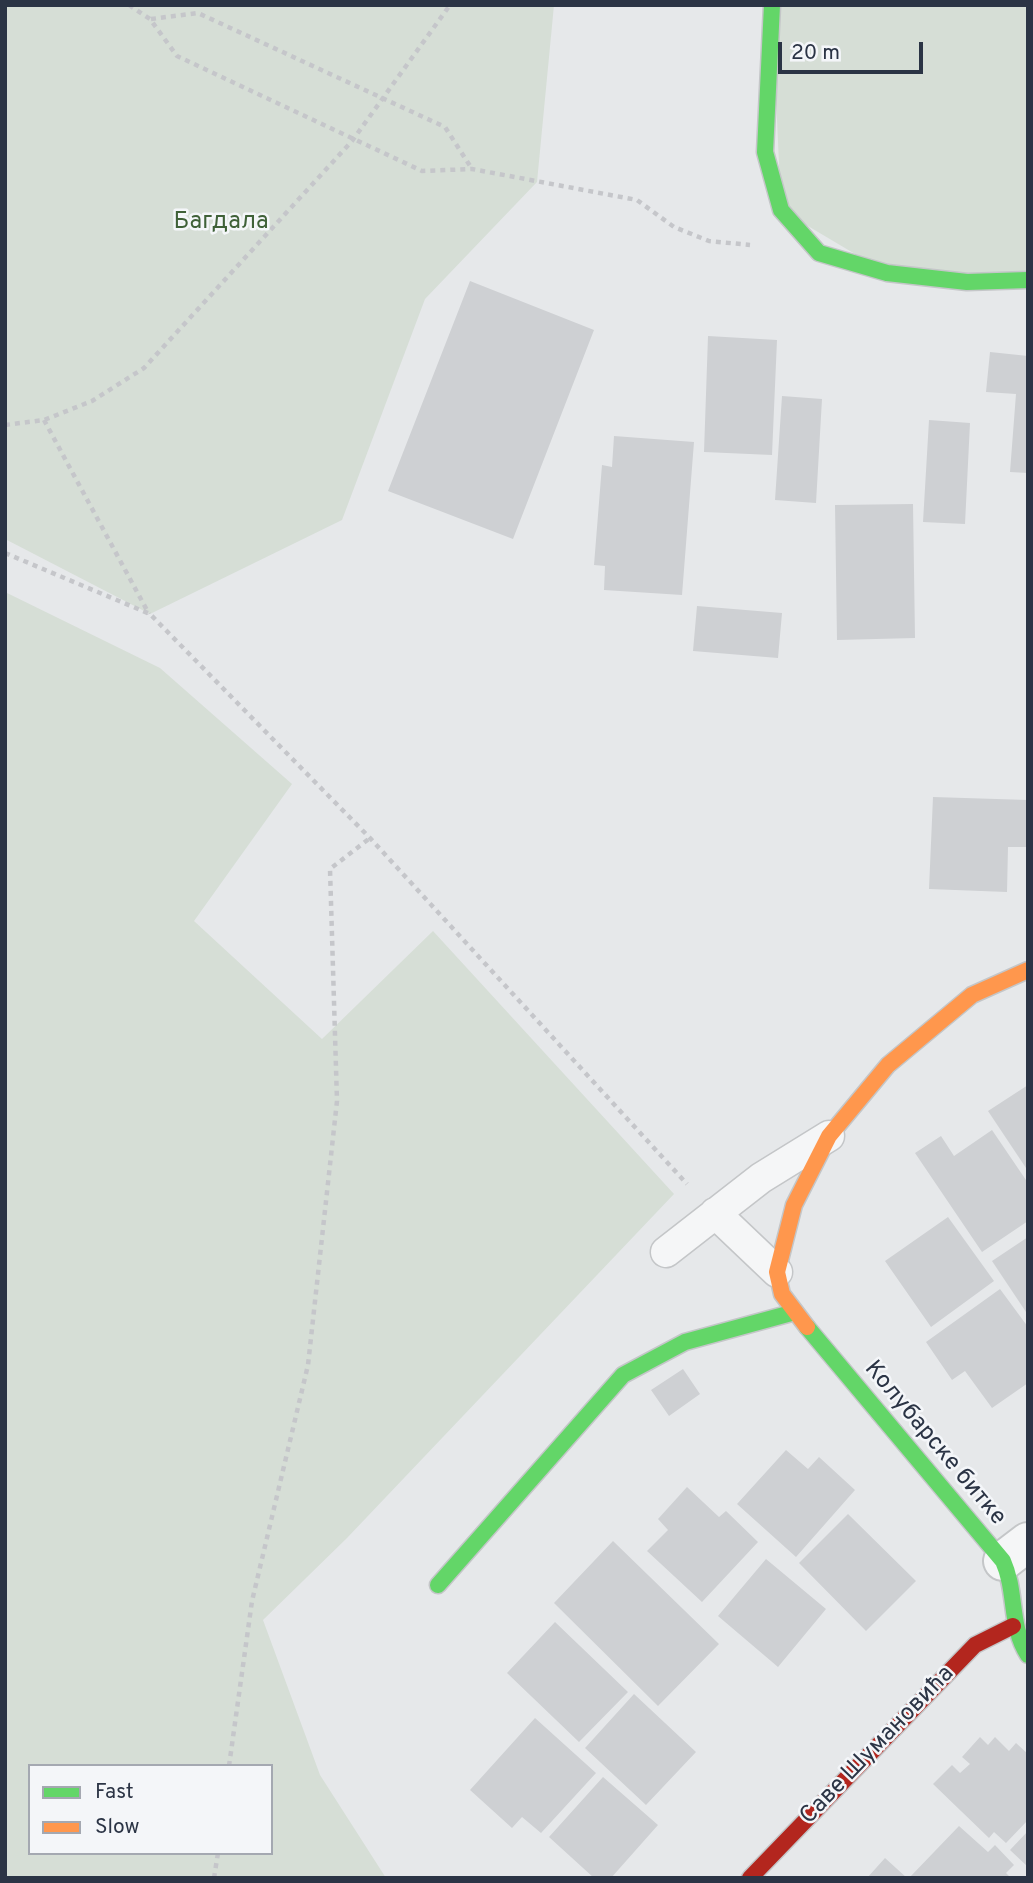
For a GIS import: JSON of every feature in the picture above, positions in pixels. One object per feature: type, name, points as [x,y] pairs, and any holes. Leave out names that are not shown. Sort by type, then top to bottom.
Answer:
[{"type":"street","points":[[772,5],[765,152],[781,210],[819,253],[887,273],[967,282],[1028,280]]},
{"type":"street","points":[[777,1272],[794,1205],[829,1136],[888,1065],[972,995],[1028,970]]},
{"type":"street","name":"Колубарске битке","points":[[777,1272],[782,1294],[795,1312],[1015,1552],[1013,1626],[1028,1655]]},
{"type":"street","points":[[438,1585],[623,1375],[658,1351],[710,1332],[795,1312]]},
{"type":"street","name":"Саве Шумановића","points":[[750,1878],[975,1645],[1013,1626]]},
{"type":"lane","points":[[666,1252],[761,1178],[829,1136]]},
{"type":"lane","points":[[715,1213],[777,1272]]},
{"type":"path","points":[[129,5],[150,19],[177,56],[422,172],[472,169],[638,200],[674,227],[709,241],[819,253]]},
{"type":"path","points":[[5,425],[44,420],[92,401],[144,368],[352,141],[450,5]]},
{"type":"path","points":[[150,19],[198,13],[444,127],[472,169]]},
{"type":"path","points":[[44,420],[150,614],[370,838],[715,1213]]},
{"type":"path","points":[[5,553],[150,614]]},
{"type":"path","points":[[229,1764],[252,1601],[308,1365],[337,1101],[330,869],[370,838]]},
{"type":"path","points":[[214,1878],[218,1855]]},
{"type":"green space","name":"Багдала","points":[[5,5],[554,5],[537,182],[425,299],[342,520],[150,614],[5,539]]},
{"type":"green space","points":[[772,5],[1028,5],[1028,280],[887,273],[781,210]]},
{"type":"green space","points":[[5,592],[160,668],[292,784],[194,921],[322,1039],[433,931],[674,1194],[347,1538],[263,1620],[320,1775],[386,1878],[5,1878]]},
{"type":"building","points":[[470,281],[594,330],[513,539],[388,491]]},
{"type":"building","points":[[708,336],[777,340],[772,455],[704,452]]},
{"type":"building","points":[[990,352],[1028,356],[1028,473],[1010,472],[1016,394],[986,392]]},
{"type":"building","points":[[782,396],[822,399],[816,503],[775,500]]},
{"type":"building","points":[[929,420],[970,423],[965,524],[923,522]]},
{"type":"building","points":[[614,436],[694,442],[682,595],[604,590],[605,566],[594,565],[602,465],[612,467]]},
{"type":"building","points":[[913,504],[915,638],[837,640],[835,505]]},
{"type":"building","points":[[697,606],[782,613],[778,658],[693,651]]},
{"type":"building","points":[[933,797],[1028,800],[1028,847],[1008,847],[1007,892],[929,889]]},
{"type":"building","points":[[1028,1085],[1028,1171],[988,1111]]},
{"type":"building","points":[[992,1130],[1028,1183],[1028,1221],[982,1252],[915,1153],[941,1136],[954,1156]]},
{"type":"building","points":[[948,1217],[994,1281],[931,1327],[885,1261]]},
{"type":"building","points":[[1028,1237],[1028,1315],[992,1261]]},
{"type":"building","points":[[1000,1289],[1028,1327],[1028,1383],[992,1408],[965,1371],[952,1380],[926,1342]]},
{"type":"building","points":[[683,1369],[700,1394],[669,1416],[651,1390]]},
{"type":"building","points":[[786,1450],[808,1469],[819,1457],[855,1490],[796,1557],[737,1504]]},
{"type":"building","points":[[687,1487],[719,1517],[726,1511],[758,1542],[702,1602],[647,1551],[668,1530],[658,1519]]},
{"type":"building","points":[[848,1514],[916,1581],[866,1631],[799,1563]]},
{"type":"building","points":[[613,1541],[719,1644],[658,1706],[554,1603]]},
{"type":"building","points":[[766,1559],[826,1609],[778,1667],[718,1616]]},
{"type":"building","points":[[555,1622],[628,1692],[579,1742],[507,1673]]},
{"type":"building","points":[[634,1694],[696,1752],[646,1805],[585,1748]]},
{"type":"building","points":[[535,1718],[596,1773],[541,1833],[522,1817],[512,1828],[470,1790]]},
{"type":"building","points":[[980,1737],[988,1745],[995,1737],[1009,1751],[1016,1743],[1028,1754],[1028,1820],[1006,1843],[994,1832],[989,1838],[933,1784],[952,1765],[960,1773],[970,1764],[962,1757]]},
{"type":"building","points":[[603,1777],[658,1825],[611,1878],[594,1878],[549,1837]]},
{"type":"building","points":[[959,1826],[988,1852],[995,1845],[1014,1865],[1006,1873],[1011,1878],[909,1878]]},
{"type":"building","points":[[1028,1831],[1028,1867],[1010,1850]]},
{"type":"building","points":[[885,1858],[907,1878],[867,1878]]},
{"type":"traffic: fast","points":[[772,5],[765,152],[781,210],[819,253],[887,273],[967,282],[1028,280]]},
{"type":"traffic: fast","points":[[438,1585],[623,1375],[685,1342],[795,1312]]},
{"type":"traffic: fast","points":[[807,1327],[1003,1561],[1010,1585],[1015,1621],[1028,1655]]},
{"type":"traffic: slow","points":[[807,1327],[782,1294],[777,1272],[794,1205],[829,1136],[888,1065],[972,995],[1028,970]]},
{"type":"traffic: jam","points":[[750,1878],[975,1645],[1013,1626]]}]
